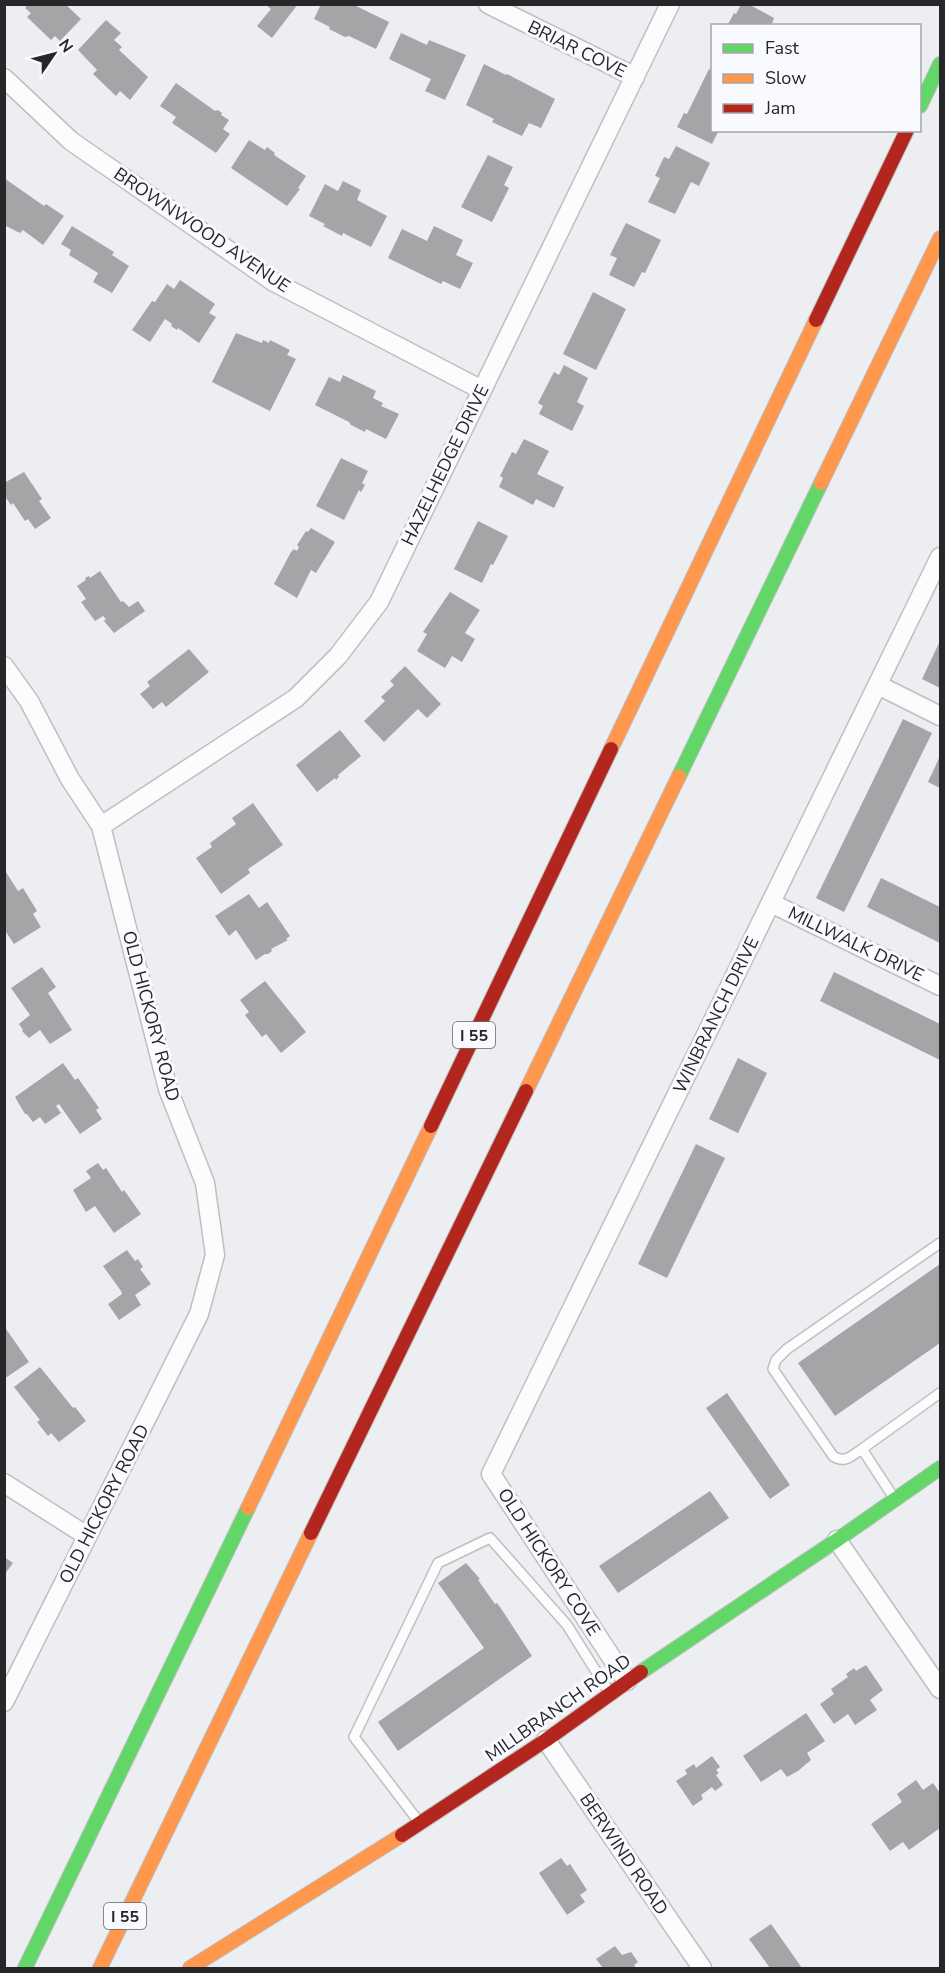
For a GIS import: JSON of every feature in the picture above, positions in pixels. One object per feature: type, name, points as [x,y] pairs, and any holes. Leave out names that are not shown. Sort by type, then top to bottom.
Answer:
[{"type":"main road","points":[[921,104],[940,64]]},
{"type":"main road","name":"I 55","points":[[25,1968],[172,1667],[906,132]]},
{"type":"main road","name":"I 55","points":[[100,1968],[940,238]]},
{"type":"main road","name":"MILLBRANCH ROAD","points":[[190,1968],[420,1824],[546,1740],[609,1693],[940,1468]]},
{"type":"street","name":"BRIAR COVE","points":[[488,4],[634,77]]},
{"type":"street","name":"HAZELHEDGE DRIVE","points":[[102,826],[296,698],[338,656],[379,602],[670,4]]},
{"type":"street","name":"BROWNWOOD AVENUE","points":[[4,78],[71,141],[274,282],[482,390]]},
{"type":"street","name":"WINBRANCH DRIVE","points":[[491,1474],[940,557]]},
{"type":"street","name":"OLD HICKORY ROAD","points":[[4,666],[29,700],[70,778],[102,826],[168,1089],[205,1183],[215,1255],[199,1314],[4,1701]]},
{"type":"street","points":[[878,685],[940,716]]},
{"type":"street","name":"MILLWALK DRIVE","points":[[771,903],[940,986]]},
{"type":"street","name":"OLD HICKORY COVE","points":[[491,1474],[627,1681]]},
{"type":"street","points":[[4,1483],[87,1536]]},
{"type":"street","points":[[837,1540],[940,1689]]},
{"type":"street","name":"BERWIND ROAD","points":[[546,1740],[702,1968]]},
{"type":"lane","points":[[940,1243],[787,1349],[776,1360],[773,1369],[833,1456],[840,1461],[845,1461],[940,1393]]},
{"type":"lane","points":[[862,1449],[895,1500]]},
{"type":"lane","points":[[420,1824],[354,1737],[438,1563],[490,1538],[567,1625],[609,1693]]},
{"type":"building","points":[[28,4],[65,4],[81,19],[60,41],[55,36],[51,40],[27,17],[31,13],[25,8]]},
{"type":"building","points":[[265,4],[298,4],[272,38],[257,26],[271,9]]},
{"type":"building","points":[[321,4],[352,4],[389,22],[376,49],[349,36],[345,37],[314,19]]},
{"type":"building","points":[[741,4],[748,4],[774,18],[772,24],[728,24],[734,13],[736,14]]},
{"type":"building","points":[[106,20],[121,33],[114,40],[122,47],[119,50],[148,77],[130,100],[120,91],[116,96],[93,74],[97,70],[78,50]]},
{"type":"building","points":[[401,33],[427,45],[429,40],[466,55],[445,100],[425,91],[431,79],[389,59]]},
{"type":"building","points":[[484,64],[555,99],[541,128],[529,123],[522,136],[492,122],[494,119],[466,105]]},
{"type":"building","points":[[709,69],[711,70],[711,132],[718,132],[712,144],[677,127],[684,113],[687,114]]},
{"type":"building","points":[[176,83],[215,111],[218,110],[229,120],[223,129],[230,134],[216,153],[172,123],[176,117],[160,106]]},
{"type":"building","points":[[249,140],[265,150],[267,147],[275,153],[274,155],[306,176],[298,188],[300,189],[287,206],[231,168]]},
{"type":"building","points":[[676,146],[710,163],[699,186],[691,182],[675,214],[648,202],[660,178],[655,176],[664,157],[669,159]]},
{"type":"building","points":[[488,155],[513,167],[504,185],[509,188],[492,222],[461,207]]},
{"type":"building","points":[[4,178],[44,206],[46,204],[64,216],[43,245],[23,230],[20,233],[4,225]]},
{"type":"building","points":[[343,181],[361,190],[357,200],[387,216],[371,247],[343,233],[342,236],[309,216],[325,184],[338,191]]},
{"type":"building","points":[[626,223],[661,240],[645,273],[642,272],[634,287],[609,275],[617,258],[610,255]]},
{"type":"building","points":[[72,226],[114,252],[112,255],[129,266],[112,293],[93,282],[98,273],[69,255],[71,250],[61,244]]},
{"type":"building","points":[[434,226],[463,240],[456,255],[473,263],[460,289],[443,281],[441,284],[388,258],[402,229],[427,241]]},
{"type":"building","points":[[180,280],[215,304],[209,313],[216,317],[199,343],[178,328],[177,330],[171,326],[172,324],[165,319],[150,342],[132,330],[167,284],[174,289]]},
{"type":"building","points":[[593,292],[626,309],[596,370],[563,354]]},
{"type":"building","points":[[236,333],[262,343],[263,340],[269,343],[270,340],[290,350],[287,355],[296,359],[270,411],[212,382]]},
{"type":"building","points":[[564,365],[588,378],[577,402],[584,406],[572,431],[539,414],[543,406],[538,403],[554,372],[559,375]]},
{"type":"building","points":[[343,375],[376,391],[373,398],[383,403],[381,406],[399,414],[386,439],[366,429],[365,432],[315,405],[329,377],[340,382]]},
{"type":"building","points":[[524,439],[549,451],[537,474],[564,487],[554,508],[536,499],[533,505],[499,487],[503,478],[500,476],[512,452],[516,454]]},
{"type":"building","points":[[341,458],[368,471],[362,483],[365,485],[361,492],[359,490],[344,520],[316,506]]},
{"type":"building","points":[[24,472],[42,499],[39,501],[51,518],[35,529],[28,519],[25,521],[13,503],[11,505],[4,495],[4,483]]},
{"type":"building","points":[[478,521],[508,536],[482,583],[454,569]]},
{"type":"building","points":[[311,528],[335,542],[316,573],[311,570],[297,598],[274,584],[291,552],[294,549],[297,551],[299,547],[297,545],[306,531],[308,532]]},
{"type":"building","points":[[100,571],[121,602],[123,601],[129,607],[138,601],[145,611],[114,633],[104,621],[106,619],[103,616],[95,621],[81,602],[86,599],[77,586],[86,580],[85,578],[89,576],[90,578]]},
{"type":"building","points":[[450,592],[480,610],[465,633],[475,639],[462,662],[452,656],[445,668],[417,651],[427,634],[423,632]]},
{"type":"building","points":[[940,641],[940,688],[922,679]]},
{"type":"building","points":[[189,649],[209,672],[166,707],[162,702],[153,709],[140,694],[150,686],[147,682]]},
{"type":"building","points":[[405,666],[441,704],[427,718],[418,709],[384,742],[364,721],[385,701],[381,697],[394,685],[390,681]]},
{"type":"building","points":[[903,719],[932,733],[844,912],[816,898]]},
{"type":"building","points":[[340,730],[361,756],[338,775],[336,780],[335,778],[317,792],[296,765]]},
{"type":"building","points":[[940,756],[940,788],[928,782]]},
{"type":"building","points":[[253,803],[283,845],[248,869],[250,873],[221,894],[196,858],[212,847],[210,843],[236,824],[232,818]]},
{"type":"building","points":[[4,869],[18,891],[23,888],[37,911],[33,914],[41,927],[14,944],[4,929]]},
{"type":"building","points":[[881,878],[940,907],[940,943],[867,907]]},
{"type":"building","points":[[249,894],[259,908],[267,902],[290,936],[286,939],[288,940],[256,960],[236,930],[229,936],[215,916]]},
{"type":"building","points":[[42,967],[56,987],[48,993],[72,1030],[50,1044],[40,1030],[29,1038],[22,1031],[19,1024],[30,1015],[11,988]]},
{"type":"building","points":[[834,972],[940,1024],[940,1060],[820,1001]]},
{"type":"building","points":[[265,981],[306,1032],[281,1053],[266,1034],[262,1037],[245,1015],[249,1012],[240,1000]]},
{"type":"building","points":[[738,1058],[767,1073],[738,1133],[709,1119]]},
{"type":"building","points":[[63,1063],[75,1080],[78,1078],[99,1108],[96,1110],[102,1119],[80,1134],[59,1104],[56,1106],[61,1113],[45,1124],[40,1117],[33,1122],[25,1114],[15,1097]]},
{"type":"building","points":[[696,1144],[725,1158],[667,1278],[638,1264]]},
{"type":"building","points":[[98,1163],[103,1170],[106,1168],[141,1214],[114,1233],[95,1206],[86,1212],[73,1190],[91,1178],[86,1171]]},
{"type":"building","points":[[127,1250],[135,1261],[138,1259],[143,1267],[140,1269],[151,1284],[135,1295],[141,1305],[119,1320],[108,1304],[122,1294],[103,1266]]},
{"type":"building","points":[[940,1264],[940,1343],[835,1416],[798,1363]]},
{"type":"building","points":[[4,1326],[29,1362],[4,1379]]},
{"type":"building","points":[[40,1367],[86,1421],[59,1442],[51,1433],[48,1436],[37,1422],[40,1420],[14,1387]]},
{"type":"building","points":[[727,1393],[790,1485],[770,1499],[706,1408]]},
{"type":"building","points":[[710,1491],[729,1518],[618,1593],[599,1566]]},
{"type":"building","points":[[4,1557],[13,1563],[4,1575]]},
{"type":"building","points":[[466,1563],[480,1579],[478,1580],[495,1604],[497,1603],[500,1607],[532,1656],[398,1751],[378,1722],[484,1648],[438,1583]]},
{"type":"building","points":[[866,1665],[883,1690],[870,1700],[877,1710],[855,1725],[848,1714],[834,1724],[820,1704],[834,1694],[831,1689],[848,1677],[846,1674],[854,1668],[856,1671]]},
{"type":"building","points":[[806,1713],[825,1741],[807,1753],[811,1760],[798,1771],[787,1777],[781,1769],[761,1782],[743,1756]]},
{"type":"building","points":[[712,1756],[720,1767],[716,1770],[719,1773],[716,1775],[723,1785],[715,1791],[712,1787],[701,1795],[703,1799],[693,1806],[676,1781],[687,1774],[685,1770],[694,1764],[696,1768]]},
{"type":"building","points":[[916,1780],[923,1790],[933,1783],[940,1793],[940,1828],[909,1850],[903,1842],[890,1851],[871,1824],[902,1802],[897,1794]]},
{"type":"building","points":[[561,1858],[567,1866],[570,1864],[587,1890],[580,1895],[585,1902],[567,1915],[539,1873]]},
{"type":"building","points":[[771,1924],[802,1968],[770,1968],[749,1939]]},
{"type":"building","points":[[615,1946],[622,1955],[631,1952],[638,1962],[634,1965],[636,1968],[603,1968],[596,1959]]},
{"type":"traffic: fast","points":[[921,104],[940,64]]},
{"type":"traffic: fast","points":[[679,776],[821,483]]},
{"type":"traffic: fast","points":[[641,1672],[940,1468]]},
{"type":"traffic: fast","points":[[25,1968],[248,1508]]},
{"type":"traffic: slow","points":[[821,483],[940,238]]},
{"type":"traffic: slow","points":[[611,749],[816,320]]},
{"type":"traffic: slow","points":[[526,1091],[679,776]]},
{"type":"traffic: slow","points":[[248,1508],[431,1126]]},
{"type":"traffic: slow","points":[[100,1968],[311,1533]]},
{"type":"traffic: slow","points":[[190,1968],[402,1835]]},
{"type":"traffic: jam","points":[[816,320],[906,132]]},
{"type":"traffic: jam","points":[[431,1126],[611,749]]},
{"type":"traffic: jam","points":[[311,1533],[526,1091]]},
{"type":"traffic: jam","points":[[402,1835],[546,1740],[641,1672]]}]
